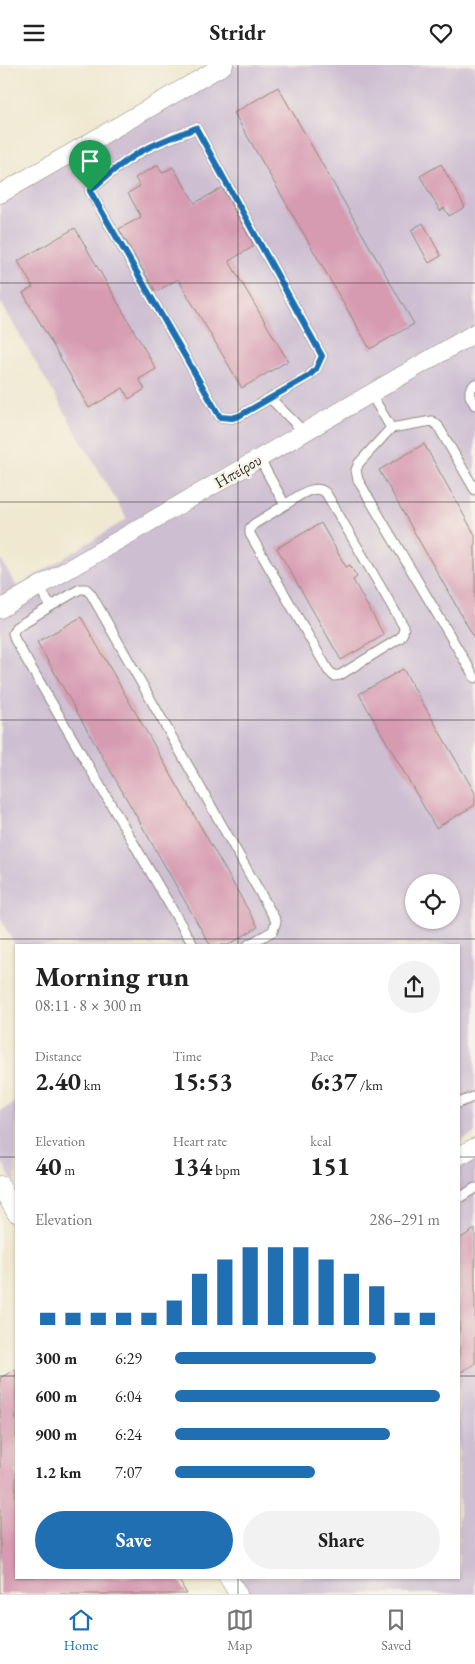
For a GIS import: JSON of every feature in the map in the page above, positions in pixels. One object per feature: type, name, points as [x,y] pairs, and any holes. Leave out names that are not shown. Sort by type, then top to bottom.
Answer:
[{"type":"street","points":[[0,193],[224,65]]},
{"type":"street","name":"Ηπείρου","points":[[0,609],[475,333]]},
{"type":"street","points":[[460,1155],[475,1147]]},
{"type":"street","points":[[0,1185],[15,1211]]},
{"type":"street","points":[[229,1579],[238,1594]]},
{"type":"lane","points":[[196,128],[322,356],[316,369],[309,376],[270,399],[239,416],[232,418],[220,417],[90,191],[136,154],[196,128]]},
{"type":"lane","points":[[475,384],[470,390],[470,396],[475,405]]},
{"type":"lane","points":[[371,394],[391,429]]},
{"type":"lane","points":[[270,399],[304,432]]},
{"type":"lane","points":[[475,490],[438,426],[432,421],[391,429],[359,463],[356,470],[358,480],[475,679]]},
{"type":"lane","points":[[259,458],[285,505]]},
{"type":"lane","points":[[314,488],[322,489],[326,493],[404,627],[400,638],[340,675],[334,676],[328,670],[250,534],[250,527],[285,505],[314,488]]},
{"type":"lane","points":[[39,586],[50,606]]},
{"type":"lane","points":[[191,944],[15,640],[13,633],[16,627],[80,589],[86,589],[91,594],[276,921],[273,931],[250,944]]},
{"type":"lane","points":[[460,1103],[475,1096]]},
{"type":"lane","points":[[460,1197],[475,1188]]},
{"type":"shaded area","points":[[230,65],[475,65],[475,1133],[460,1141],[460,944],[15,945],[0,918],[0,558],[17,587],[127,519],[0,301],[0,198]]},
{"type":"shaded area","points":[[15,1103],[15,1186],[0,1159],[0,1111]]},
{"type":"shaded area","points":[[475,1153],[475,1594],[247,1594],[238,1579],[460,1579],[460,1162]]},
{"type":"building","points":[[278,87],[414,324],[370,349],[234,113]]},
{"type":"building","points":[[441,164],[465,207],[449,216],[444,208],[440,211],[420,176]]},
{"type":"building","points":[[158,165],[162,173],[173,167],[195,203],[222,188],[254,246],[229,261],[288,361],[242,388],[178,279],[156,292],[119,229],[141,217],[128,193],[140,186],[135,178]]},
{"type":"building","points":[[423,223],[441,256],[429,263],[411,230]]},
{"type":"building","points":[[75,228],[156,369],[139,379],[145,389],[129,399],[123,388],[89,408],[23,293],[33,287],[18,261]]},
{"type":"building","points":[[424,444],[475,535],[475,639],[379,470]]},
{"type":"building","points":[[321,523],[346,567],[350,565],[357,577],[353,580],[384,635],[341,660],[277,548]]},
{"type":"building","points":[[81,617],[258,927],[230,944],[209,944],[37,642]]},
{"type":"building","points":[[403,669],[475,793],[475,805],[436,828],[359,694]]},
{"type":"building","points":[[475,1229],[475,1364],[460,1372],[460,1238]]},
{"type":"building","points":[[15,1370],[15,1579],[178,1579],[187,1594],[0,1594],[0,1378]]},
{"type":"route","points":[[196,128],[322,356],[316,369],[309,376],[239,416],[232,418],[220,417],[90,191],[106,176],[136,154],[196,128]]}]
